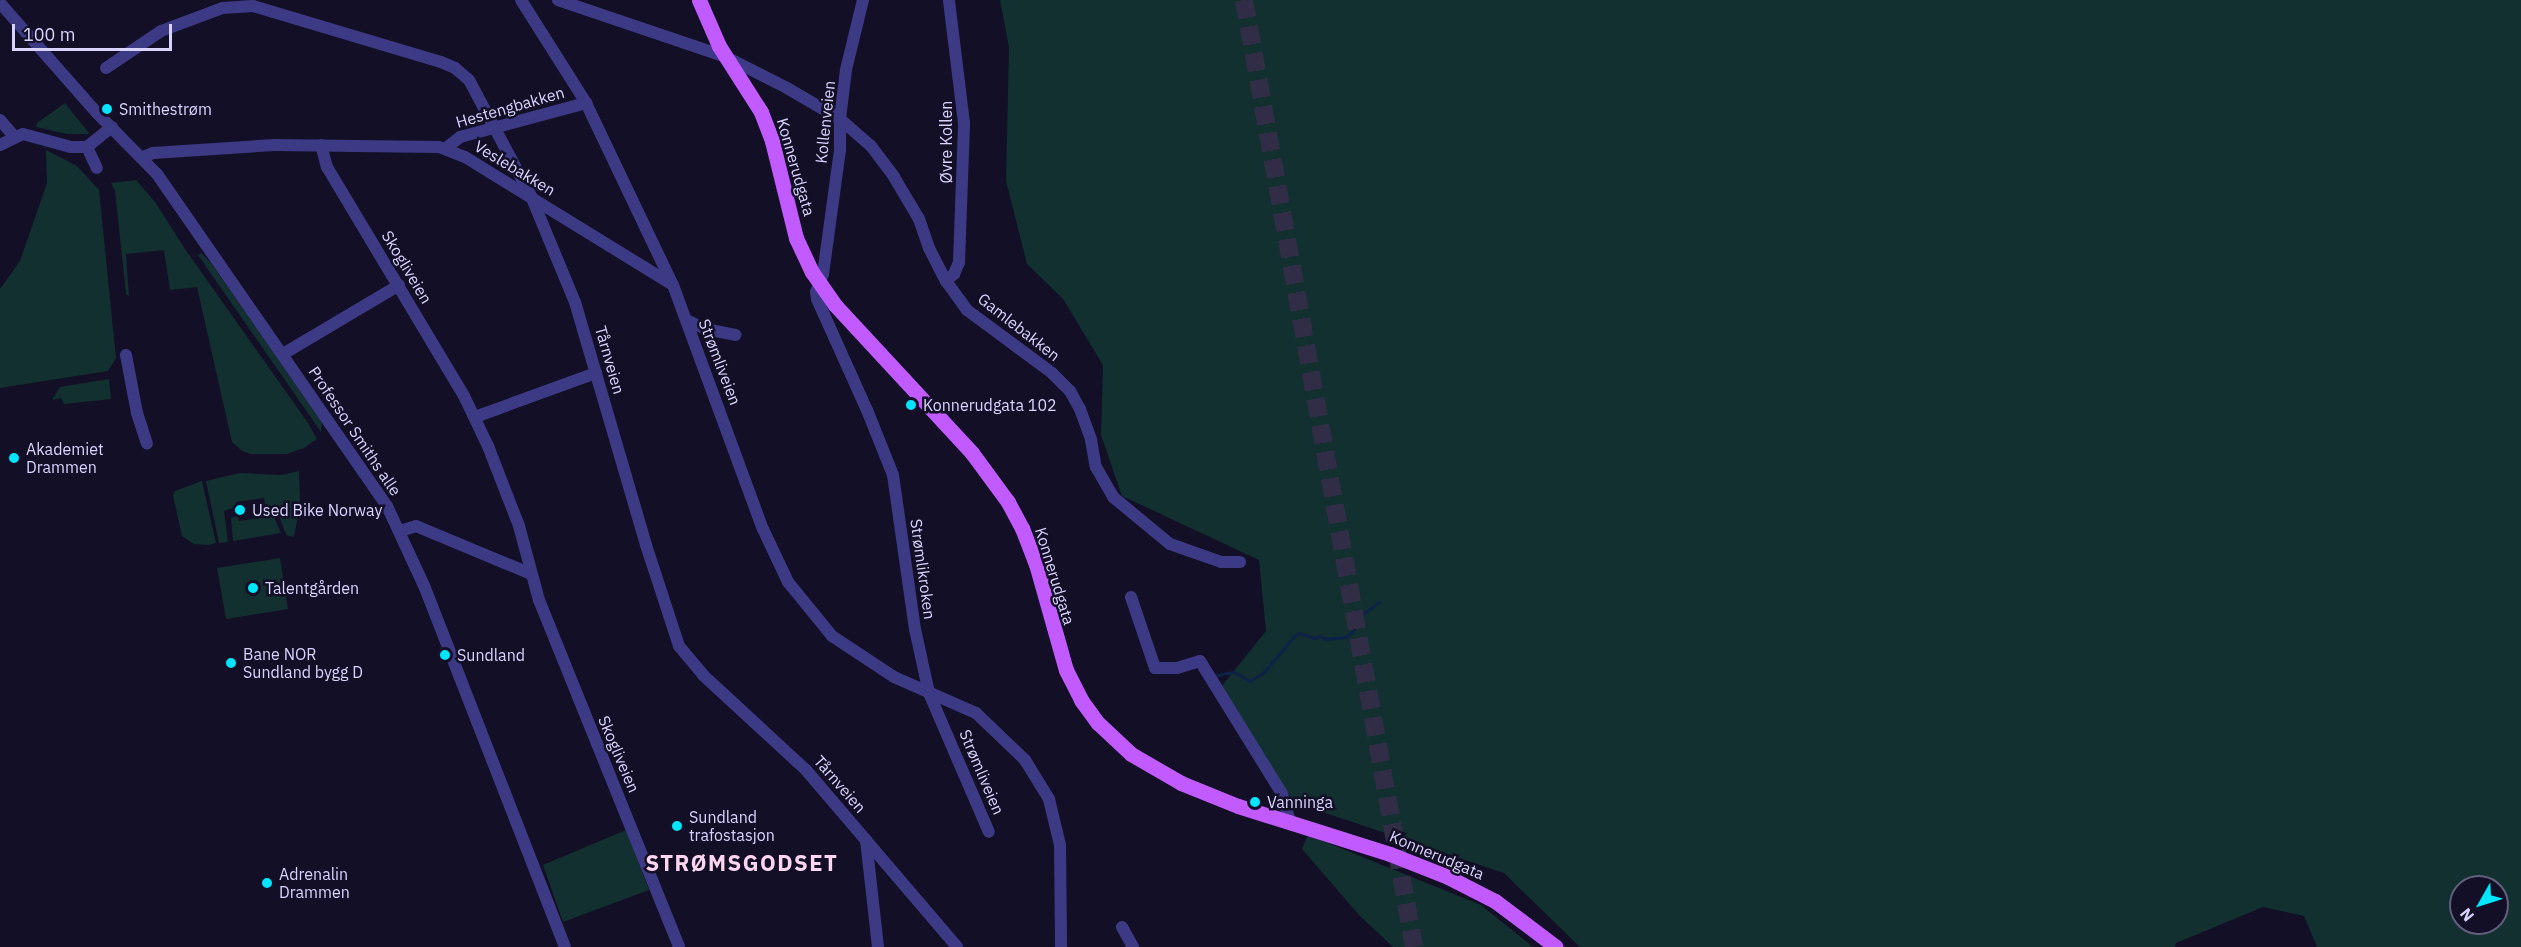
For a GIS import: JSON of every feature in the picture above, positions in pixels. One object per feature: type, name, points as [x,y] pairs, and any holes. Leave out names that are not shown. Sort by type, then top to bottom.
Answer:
[{"type":"main road","name":"Konnerudgata","points":[[699,0],[712,34],[717,57],[761,112],[772,141],[796,238],[819,283],[972,453],[1008,502],[1022,528],[1036,564],[1066,670],[1081,700],[1098,723],[1125,749],[1163,774],[1218,798],[1390,854],[1463,884],[1515,915],[1556,947]]},
{"type":"street","name":"Strømliveien","points":[[521,0],[586,103],[673,285],[763,529],[788,582],[832,636],[894,677],[976,713],[1025,760],[1049,799],[1060,845],[1061,947]]},
{"type":"street","name":"Gamlebakken","points":[[558,0],[717,57],[787,88],[840,119],[871,146],[894,177],[919,219],[929,248],[946,281],[967,310],[1052,373],[1070,391],[1080,409],[1103,481],[1126,510],[1170,544],[1221,562],[1240,562]]},
{"type":"street","name":"Kollenveien","points":[[819,283],[823,274],[840,150],[840,119],[846,69],[863,0]]},
{"type":"street","name":"Øvre Kollen","points":[[946,281],[954,274],[959,262],[964,123],[949,0]]},
{"type":"street","name":"Professor Smiths alle","points":[[0,3],[157,174],[372,483],[400,531],[425,588],[565,947]]},
{"type":"street","name":"Tårnveien","points":[[106,68],[142,41],[173,26],[223,8],[253,6],[450,66],[469,80],[531,196],[575,302],[646,545],[679,646],[703,675],[798,761],[957,947]]},
{"type":"street","name":"Hestengbakken","points":[[446,148],[460,137],[586,103]]},
{"type":"street","points":[[0,120],[14,136]]},
{"type":"street","points":[[0,145],[14,136],[29,135],[71,147],[87,147],[112,127]]},
{"type":"street","points":[[143,158],[153,153],[205,148],[321,145]]},
{"type":"street","name":"Veslebakken","points":[[321,145],[446,148],[531,196],[673,285]]},
{"type":"street","name":"Skogliveien","points":[[321,145],[323,159],[336,184],[399,285],[475,417],[519,526],[530,573],[680,947]]},
{"type":"street","points":[[87,147],[97,168]]},
{"type":"street","name":"Konnerudgata","points":[[819,283],[817,299],[884,449]]},
{"type":"street","points":[[283,354],[399,285]]},
{"type":"street","points":[[686,320],[705,329],[735,335]]},
{"type":"street","points":[[126,355],[137,413],[147,443]]},
{"type":"street","points":[[475,417],[596,373]]},
{"type":"street","name":"Strømlikroken","points":[[884,449],[893,476],[915,629],[929,693]]},
{"type":"street","points":[[400,531],[418,526],[530,573]]},
{"type":"street","points":[[1131,597],[1155,668],[1177,668],[1200,661],[1282,794],[1290,822]]},
{"type":"street","name":"Strømliveien","points":[[929,693],[989,832]]},
{"type":"street","points":[[866,840],[878,947]]},
{"type":"street","points":[[1122,927],[1133,947]]},
{"type":"green space","points":[[1000,0],[2521,0],[2521,947],[2317,947],[2304,916],[2263,907],[2176,943],[2175,947],[1580,947],[1504,873],[1296,803],[1273,776],[1221,687],[1266,631],[1259,560],[1122,496],[1101,435],[1103,365],[1063,299],[1027,264],[1006,181],[1009,47]]},
{"type":"green space","points":[[65,103],[88,134],[67,134],[36,127],[37,123]]},
{"type":"green space","points":[[46,150],[77,166],[99,190],[116,358],[108,371],[0,388],[0,289],[20,261],[47,183]]},
{"type":"green space","points":[[136,180],[155,202],[185,249],[308,423],[317,439],[304,448],[287,454],[251,454],[242,451],[232,442],[197,287],[170,290],[164,250],[126,254],[129,296],[126,294],[115,191],[111,183]]},
{"type":"green space","points":[[201,253],[211,263],[322,423],[321,432],[198,255]]},
{"type":"green space","points":[[109,379],[111,399],[64,404],[61,398],[52,400],[60,387]]},
{"type":"green space","points":[[299,471],[300,506],[294,537],[286,535],[278,513],[265,504],[264,498],[236,502],[236,507],[224,511],[228,542],[219,543],[206,481],[240,473],[281,475]]},
{"type":"green space","points":[[202,481],[216,543],[209,545],[194,544],[182,536],[173,496],[175,491]]},
{"type":"green space","points":[[266,509],[272,513],[281,533],[233,541],[231,518],[238,515],[239,521],[267,517]]},
{"type":"green space","name":"Talentgården","points":[[280,558],[288,609],[226,619],[217,568]]},
{"type":"green space","points":[[626,830],[649,890],[563,922],[543,865]]},
{"type":"green space","points":[[1308,835],[1481,905],[1533,947],[1393,947],[1359,915],[1302,849]]},
{"type":"waterway","points":[[1217,675],[1234,672],[1250,681],[1264,672],[1295,635],[1300,633],[1326,639],[1346,637],[1352,632],[1360,616],[1379,602]]},
{"type":"tunnel","points":[[1244,0],[1414,947]]},
{"type":"place","name":"Smithestrøm","points":[[107,109]]},
{"type":"place","name":"Konnerudgata 102","points":[[911,405]]},
{"type":"place","name":"Akademiet Drammen","points":[[14,458]]},
{"type":"place","name":"Used Bike Norway","points":[[240,510]]},
{"type":"place","name":"Talentgården","points":[[253,588]]},
{"type":"place","name":"Sundland","points":[[445,655]]},
{"type":"place","name":"Bane NOR Sundland bygg D","points":[[231,663]]},
{"type":"place","name":"Vanninga","points":[[1255,802]]},
{"type":"place","name":"Sundland trafostasjon","points":[[677,826]]},
{"type":"place","name":"Adrenalin Drammen","points":[[267,883]]},
{"type":"district","name":"STRØMSGODSET","points":[[742,863]]}]
